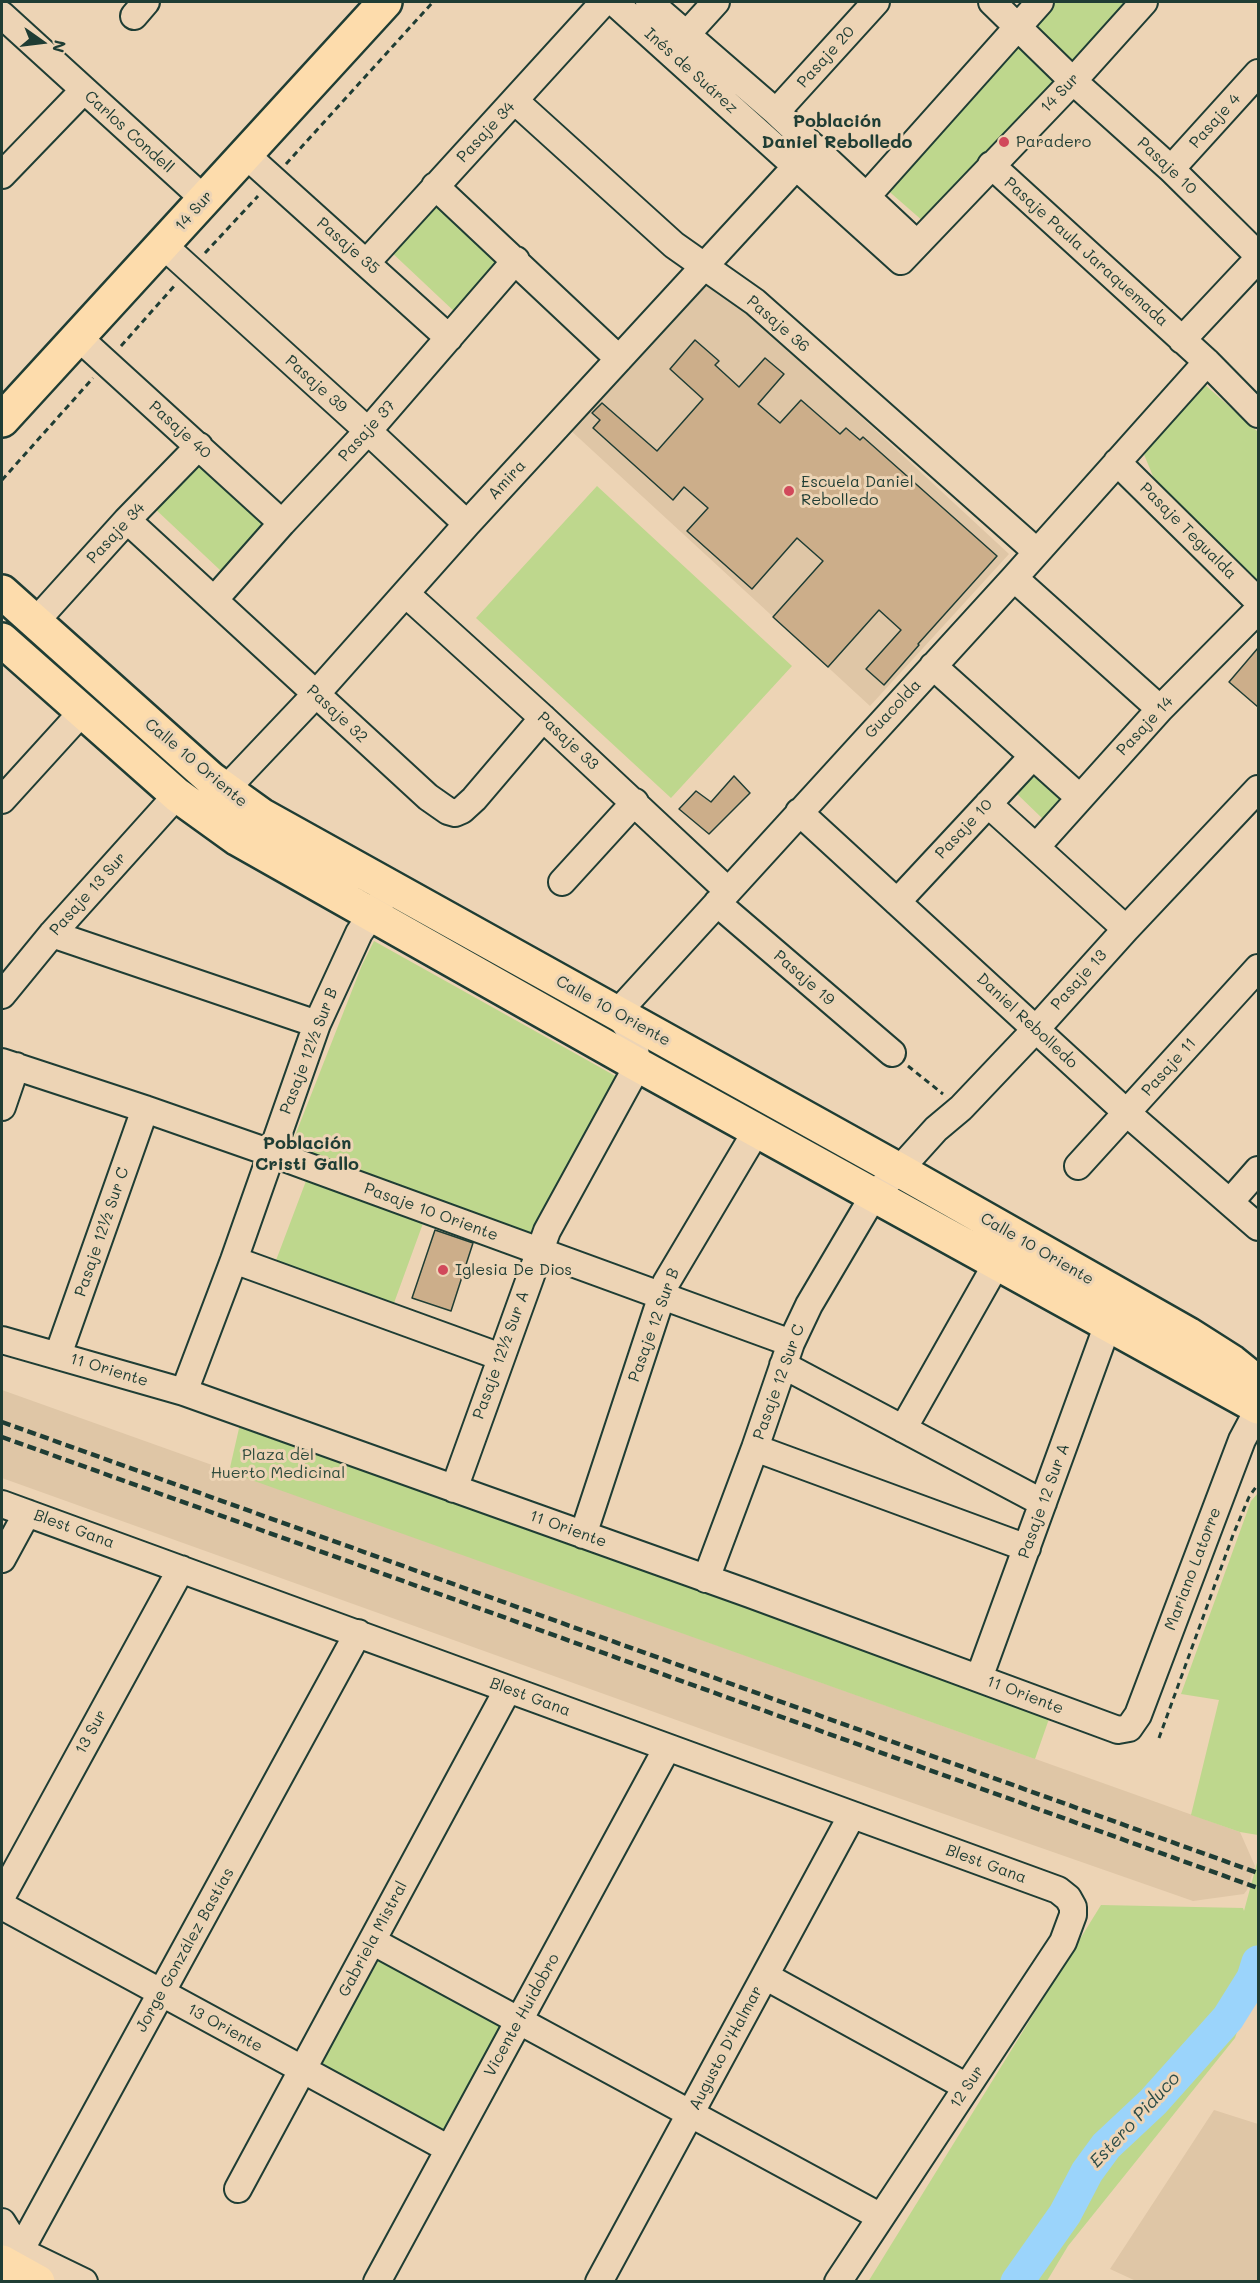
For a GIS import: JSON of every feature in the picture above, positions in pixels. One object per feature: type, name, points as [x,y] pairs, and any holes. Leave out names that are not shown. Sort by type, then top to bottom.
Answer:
[{"type":"main road","name":"14 Sur","points":[[2,420],[385,2]]},
{"type":"main road","name":"Calle 10 Oriente","points":[[2,592],[225,790],[261,815],[899,1170],[1203,1343],[1258,1383]]},
{"type":"main road","name":"Calle 10 Oriente","points":[[2,640],[177,795],[238,840],[1258,1409]]},
{"type":"street","name":"Pasaje 34","points":[[367,262],[604,2]]},
{"type":"street","name":"Inés de Suárez","points":[[614,2],[795,166],[909,253]]},
{"type":"street","name":"Inés de Suárez","points":[[650,2],[776,112],[866,197],[909,253]]},
{"type":"street","points":[[686,35],[716,2]]},
{"type":"street","name":"Pasaje 20","points":[[776,112],[876,2]]},
{"type":"street","name":"Pasaje 10","points":[[992,2],[1073,81],[1171,169],[1258,257]]},
{"type":"street","points":[[866,197],[1040,2]]},
{"type":"street","name":"14 Sur","points":[[909,253],[1073,81],[1144,2]]},
{"type":"street","name":"Carlos Condell","points":[[2,15],[204,199]]},
{"type":"street","name":"Pasaje 4","points":[[1171,169],[1258,73]]},
{"type":"street","points":[[2,176],[84,90]]},
{"type":"street","name":"Pasaje 36","points":[[515,101],[674,245],[755,302],[1037,552]]},
{"type":"street","name":"Amira","points":[[208,819],[225,790],[316,694],[467,524],[814,147]]},
{"type":"street","name":"Pasaje 35","points":[[246,155],[449,338]]},
{"type":"street","name":"Pasaje Paula Jaraquemada","points":[[991,165],[1182,340]]},
{"type":"street","points":[[435,186],[619,359]]},
{"type":"street","name":"Pasaje 39","points":[[162,245],[467,524]]},
{"type":"street","points":[[1258,257],[1182,340],[1258,414]]},
{"type":"street","name":"Pasaje 37","points":[[214,600],[368,431],[516,260]]},
{"type":"street","name":"Pasaje 40","points":[[78,337],[282,524]]},
{"type":"street","name":"Guacolda","points":[[617,1013],[1014,578],[1207,362]]},
{"type":"street","name":"Pasaje 34","points":[[35,622],[127,520],[198,446]]},
{"type":"street","name":"Pasaje Tegualda","points":[[1117,462],[1258,601]]},
{"type":"street","name":"Pasaje 32","points":[[127,520],[428,797],[448,811],[455,813],[462,810],[486,788],[543,718]]},
{"type":"street","points":[[1014,578],[1160,709]]},
{"type":"street","name":"Pasaje 33","points":[[406,594],[635,802],[722,896]]},
{"type":"street","name":"Pasaje 14","points":[[1037,846],[1160,709],[1258,610]]},
{"type":"street","points":[[933,666],[1080,798]]},
{"type":"street","points":[[2,800],[82,711]]},
{"type":"street","name":"Pasaje 10","points":[[897,902],[1032,757]]},
{"type":"street","name":"Pasaje 13","points":[[899,1170],[936,1129],[961,1108],[1036,1029],[1126,928],[1258,789]]},
{"type":"street","name":"Pasaje 13 Sur","points":[[2,995],[51,934],[177,795]]},
{"type":"street","points":[[562,882],[635,802]]},
{"type":"street","points":[[988,804],[1126,928]]},
{"type":"street","name":"Daniel Rebolledo","points":[[799,812],[1127,1113],[1258,1227]]},
{"type":"street","name":"Pasaje 12½ Sur B","points":[[184,1392],[234,1260],[317,1024],[359,933],[390,887]]},
{"type":"street","name":"Pasaje 19","points":[[722,896],[892,1053]]},
{"type":"street","points":[[51,934],[317,1024]]},
{"type":"street","name":"Pasaje 11","points":[[1078,1166],[1258,968]]},
{"type":"street","points":[[617,1013],[628,1028],[638,1065]]},
{"type":"street","points":[[2,1107],[9,1064]]},
{"type":"street","name":"Pasaje 10 Oriente","points":[[9,1064],[271,1153],[661,1297],[787,1354],[903,1429],[1043,1503]]},
{"type":"street","name":"Pasaje 12½ Sur A","points":[[454,1489],[538,1252],[555,1214],[638,1065]]},
{"type":"street","name":"Pasaje 12½ Sur C","points":[[58,1355],[145,1109]]},
{"type":"street","name":"Pasaje 12 Sur B","points":[[583,1535],[672,1269],[757,1130]]},
{"type":"street","name":"Pasaje 12 Sur C","points":[[706,1578],[755,1448],[787,1354],[809,1305],[873,1195],[899,1170]]},
{"type":"street","points":[[1230,1203],[1258,1170]]},
{"type":"street","points":[[234,1260],[501,1357]]},
{"type":"street","points":[[903,1429],[997,1263]]},
{"type":"street","name":"Pasaje 12 Sur A","points":[[979,1678],[1108,1324]]},
{"type":"street","name":"11 Oriente","points":[[2,1340],[184,1392],[706,1578],[1118,1730],[1130,1728]]},
{"type":"street","name":"Mariano Latorre","points":[[1130,1728],[1138,1715],[1242,1440],[1258,1409]]},
{"type":"street","points":[[755,1448],[1027,1548]]},
{"type":"street","name":"Blest Gana","points":[[2,1504],[1058,1890]]},
{"type":"street","points":[[2,1559],[27,1513]]},
{"type":"street","name":"13 Sur","points":[[2,1896],[181,1569]]},
{"type":"street","name":"Jorge González Bastías","points":[[14,2268],[358,1633]]},
{"type":"street","name":"Gabriela Mistral","points":[[238,2189],[508,1689]]},
{"type":"street","name":"Vicente Huidobro","points":[[377,2282],[668,1748]]},
{"type":"street","name":"Augusto D'Halmar","points":[[599,2282],[852,1815]]},
{"type":"street","name":"12 Sur","points":[[838,2282],[1063,1942],[1070,1928],[1073,1907],[1068,1898],[1058,1890]]},
{"type":"street","name":"13 Oriente","points":[[2,1906],[449,2149]]},
{"type":"street","points":[[372,1941],[881,2217]]},
{"type":"street","points":[[765,1976],[967,2087]]},
{"type":"street","points":[[2,2222],[14,2268],[84,2282]]},
{"type":"path","points":[[2,480],[433,2]]},
{"type":"path","points":[[892,1053],[961,1108]]},
{"type":"path","points":[[1159,1738],[1233,1535],[1249,1497],[1258,1484]]},
{"type":"shaded area","name":"Escuela Daniel Rebolledo","points":[[708,275],[1009,554],[870,706],[568,428]]},
{"type":"shaded area","points":[[2,1390],[1240,1832],[1255,1866],[1247,1890],[1244,1894],[1193,1901],[721,1736],[2,1478]]},
{"type":"shaded area","points":[[1214,2110],[1258,2124],[1258,2281],[1136,2281],[1110,2269]]},
{"type":"green space","points":[[1050,2],[1129,2],[924,222],[884,187]]},
{"type":"green space","points":[[441,193],[510,258],[457,314],[388,249]]},
{"type":"green space","points":[[1203,383],[1258,432],[1258,586],[1157,486],[1143,452]]},
{"type":"green space","points":[[205,450],[274,515],[221,571],[152,506]]},
{"type":"green space","points":[[597,486],[792,666],[671,798],[476,618]]},
{"type":"green space","points":[[1040,764],[1069,791],[1043,819],[1015,792]]},
{"type":"green space","points":[[374,941],[619,1078],[533,1244],[289,1151],[362,965]]},
{"type":"green space","points":[[309,1173],[426,1215],[394,1303],[275,1263]]},
{"type":"green space","name":"Plaza del Huerto Medicinal","points":[[240,1424],[1050,1716],[1035,1759],[229,1472]]},
{"type":"green space","points":[[1258,1493],[1258,1835],[1240,1832],[1191,1815],[1219,1700],[1181,1694],[1251,1501]]},
{"type":"green space","points":[[1258,1859],[1258,1970],[1235,2038],[1068,2246],[1047,2281],[868,2282],[1101,1905],[1243,1908],[1244,1911]]},
{"type":"green space","points":[[381,1956],[511,2026],[450,2135],[319,2067]]},
{"type":"building","name":"Escuela Daniel Rebolledo","points":[[695,340],[719,361],[715,365],[739,387],[765,358],[784,374],[758,404],[780,423],[801,400],[840,434],[846,428],[860,440],[863,437],[997,556],[884,685],[866,669],[901,630],[879,610],[828,667],[773,617],[823,561],[797,538],[752,589],[687,531],[708,508],[684,487],[673,500],[593,428],[600,420],[592,413],[602,403],[657,451],[703,399],[670,369]]},
{"type":"building","points":[[1258,648],[1258,707],[1229,682]]},
{"type":"building","points":[[734,776],[750,793],[709,834],[679,809],[696,791],[711,802]]},
{"type":"building","name":"Iglesia De Dios","points":[[435,1230],[473,1243],[451,1311],[412,1298]]},
{"type":"waterway","name":"Estero Piduco","points":[[1017,2282],[1065,2214],[1087,2172],[1106,2146],[1153,2102],[1228,2018],[1253,1978],[1258,1962]]},
{"type":"railway","points":[[2,1422],[1258,1873]]},
{"type":"railway","points":[[2,1437],[1258,1888]]},
{"type":"place","name":"Paradero","points":[[1004,142]]},
{"type":"place","name":"Escuela Daniel Rebolledo","points":[[789,491]]},
{"type":"place","name":"Iglesia De Dios","points":[[443,1270]]},
{"type":"district","name":"Población Daniel Rebolledo","points":[[837,131]]},
{"type":"district","name":"Población Cristi Gallo","points":[[307,1153]]}]
